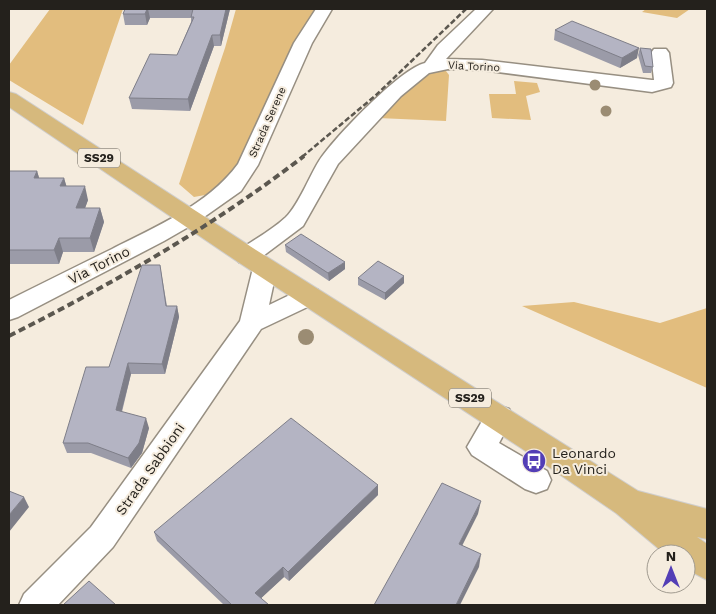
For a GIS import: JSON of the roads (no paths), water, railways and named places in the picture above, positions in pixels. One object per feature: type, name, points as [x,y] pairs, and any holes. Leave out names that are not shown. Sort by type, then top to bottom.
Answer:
[{"type":"main road","name":"SS29","points":[[9,98],[256,262],[499,417],[628,503],[653,525],[707,564]]},
{"type":"main road","name":"SS29","points":[[628,503],[707,524]]},
{"type":"street","name":"Strada Serene","points":[[189,217],[233,186],[248,165],[303,43],[324,9]]},
{"type":"street","points":[[433,65],[444,49],[484,9]]},
{"type":"street","name":"Via Torino","points":[[256,262],[295,221],[330,162],[348,140],[394,92],[423,69],[433,65],[448,64],[505,67],[652,86],[664,83],[660,53]]},
{"type":"street","name":"Via Torino","points":[[9,311],[189,217]]},
{"type":"street","name":"Strada Sabbioni","points":[[252,323],[256,262]]},
{"type":"street","name":"Strada Sabbioni","points":[[36,605],[102,537],[252,323],[309,296]]},
{"type":"street","points":[[499,417],[482,447],[536,480]]},
{"type":"railway","points":[[302,157],[375,96],[466,9]]},
{"type":"railway","points":[[9,336],[86,296],[161,253],[234,207],[304,156]]},
{"type":"place","name":"Leonardo Da Vinci","points":[[534,461]]}]
